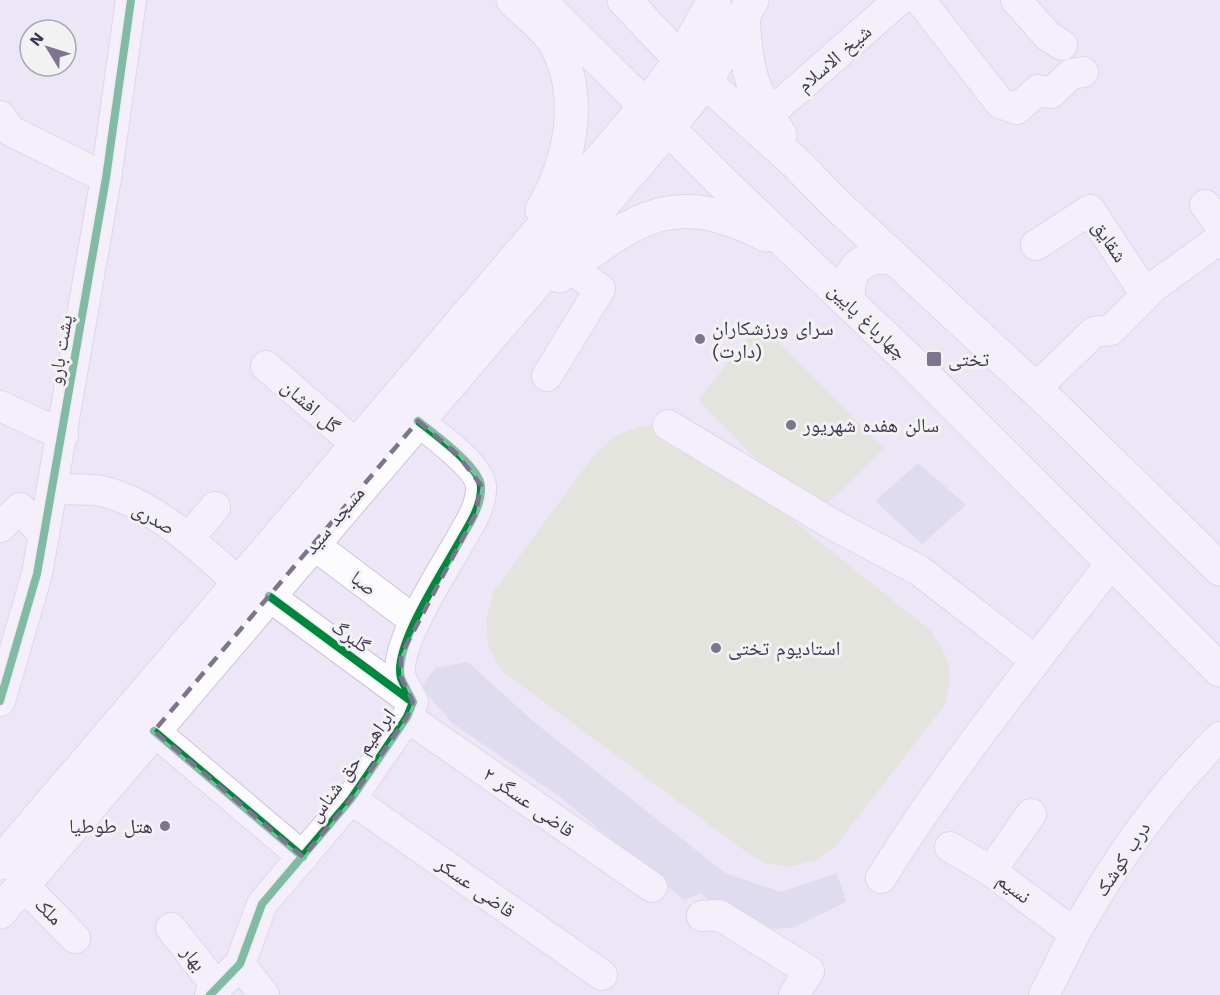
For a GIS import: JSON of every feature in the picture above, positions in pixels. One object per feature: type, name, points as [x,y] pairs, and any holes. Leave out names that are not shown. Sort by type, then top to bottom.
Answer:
[{"type":"main road","points":[[503,274],[554,190],[565,159],[571,123],[569,82],[554,42],[513,0]]},
{"type":"main road","name":"چهارباغ پایین","points":[[539,0],[1112,562],[1207,642],[1220,670]]},
{"type":"main road","points":[[624,0],[681,60],[796,163],[1035,389],[1220,569]]},
{"type":"main road","points":[[657,117],[681,60],[714,0]]},
{"type":"main road","points":[[657,117],[706,81],[748,8]]},
{"type":"main road","points":[[748,8],[746,65],[753,88],[796,163]]},
{"type":"main road","name":"مسجد سید","points":[[0,912],[11,874],[239,583],[503,274],[657,117]]},
{"type":"main road","name":"مسجد سید","points":[[11,874],[154,731],[514,309],[657,117]]},
{"type":"main road","points":[[514,309],[635,223],[674,210],[716,214],[743,224],[792,249]]},
{"type":"main road","points":[[849,302],[847,287],[854,272],[865,259],[877,256],[894,258]]},
{"type":"street","name":"پشت بارو","points":[[0,701],[37,574],[53,489],[106,178],[131,0]]},
{"type":"street","name":"شیخ الاسلام","points":[[768,115],[899,0]]},
{"type":"street","points":[[920,0],[1000,103],[1017,109],[1038,90],[1051,93],[1071,74],[1083,72]]},
{"type":"street","points":[[1016,0],[1048,36],[1062,45]]},
{"type":"street","points":[[4,133],[106,178]]},
{"type":"street","name":"شقایق","points":[[1036,244],[1089,210],[1146,295]]},
{"type":"street","points":[[1035,389],[1094,332],[1111,330],[1146,295],[1217,241],[1220,244]]},
{"type":"street","points":[[547,376],[600,289],[569,268]]},
{"type":"street","name":"گل افشان","points":[[266,366],[357,445]]},
{"type":"street","points":[[0,406],[63,435]]},
{"type":"street","name":"ابراهیم حق شناس","points":[[213,991],[240,964],[262,904],[351,799],[410,710],[401,677],[401,654],[415,621],[476,513],[481,485],[474,472],[456,453],[418,421]]},
{"type":"street","points":[[668,424],[830,523],[920,571],[1036,661]]},
{"type":"street","name":"صدری","points":[[53,489],[105,492],[150,512],[189,538],[239,583]]},
{"type":"street","points":[[189,538],[215,507]]},
{"type":"street","points":[[0,527],[20,508],[44,536]]},
{"type":"street","name":"صبا","points":[[313,544],[415,621]]},
{"type":"street","points":[[881,878],[931,798],[1112,562]]},
{"type":"street","name":"گلبرگ","points":[[269,596],[410,710]]},
{"type":"street","name":"قاضی عسگر ۲","points":[[410,710],[652,887]]},
{"type":"street","points":[[154,731],[303,857]]},
{"type":"street","name":"درب کوشک","points":[[1052,992],[1075,934],[1137,833],[1184,773],[1220,737]]},
{"type":"street","name":"قاضی عسکر","points":[[351,799],[602,975]]},
{"type":"street","points":[[991,871],[1031,814]]},
{"type":"street","name":"نسیم","points":[[950,847],[991,871],[1075,934]]},
{"type":"street","name":"ملک","points":[[11,874],[75,938]]},
{"type":"street","points":[[702,916],[719,915],[809,971],[794,995]]},
{"type":"street","name":"بهار","points":[[171,928],[213,991]]},
{"type":"street","points":[[240,964],[264,995]]},
{"type":"highlighted area","points":[[418,421],[456,453],[481,485],[476,513],[401,655],[401,677],[413,702],[407,717],[351,799],[303,857],[154,731]]},
{"type":"green space","name":"سالن هفده شهریور","points":[[760,323],[884,449],[813,517],[698,400]]},
{"type":"green space","name":"استادیوم تختی","points":[[649,425],[680,430],[930,630],[946,657],[950,674],[944,706],[835,847],[817,860],[788,867],[765,863],[749,854],[501,670],[488,645],[486,621],[493,592],[591,459],[617,436]]},
{"type":"building","points":[[918,463],[966,505],[922,544],[875,501]]},
{"type":"building","points":[[468,662],[534,722],[725,873],[781,892],[837,873],[846,902],[792,928],[766,929],[710,902],[701,893],[684,900],[560,797],[452,723],[421,687],[435,668]]},
{"type":"cycle path","points":[[0,701],[37,574],[106,178],[131,0]]},
{"type":"cycle path","points":[[210,995],[240,964],[262,904],[351,799],[407,717],[413,702],[401,678],[400,664],[404,647],[422,607],[472,519],[481,493],[481,486],[473,469],[418,421]]},
{"type":"cycle path","points":[[269,596],[411,701]]},
{"type":"cycle path","points":[[154,731],[303,857]]},
{"type":"place","name":"سرای ورزشکاران (دارت)","points":[[700,339]]},
{"type":"place","name":"تختی","points":[[934,359]]},
{"type":"place","name":"سالن هفده شهریور","points":[[791,425]]},
{"type":"place","name":"استادیوم تختی","points":[[716,648]]},
{"type":"place","name":"هتل طوطیا","points":[[165,826]]}]
